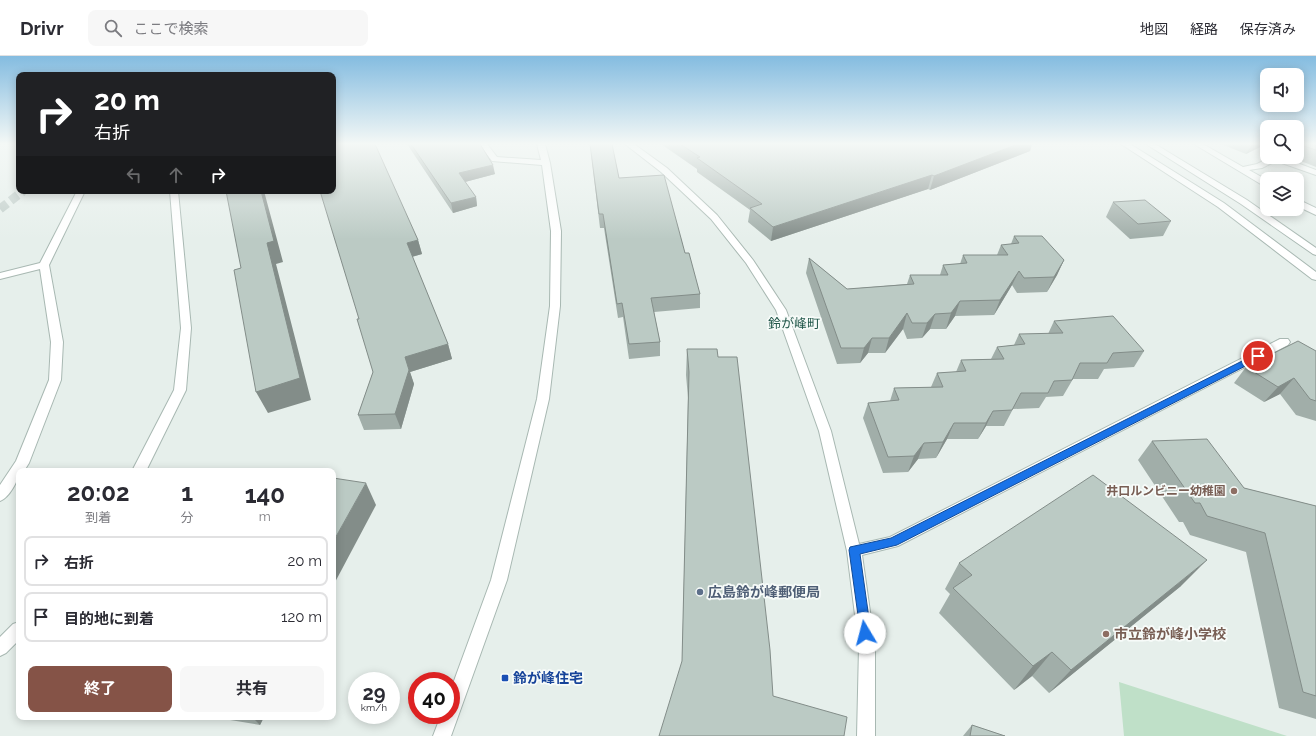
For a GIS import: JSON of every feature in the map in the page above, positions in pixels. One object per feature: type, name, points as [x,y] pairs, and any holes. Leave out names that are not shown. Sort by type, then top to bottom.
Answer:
[{"type":"street","points":[[460,689],[500,580],[543,399],[554,306],[556,231],[548,176]]},
{"type":"street","points":[[670,176],[714,217],[750,262],[781,310],[825,431],[854,550],[867,647],[866,736]]},
{"type":"street","points":[[1175,176],[1222,205],[1314,274]]},
{"type":"street","points":[[1201,176],[1244,202],[1316,252]]},
{"type":"street","points":[[19,468],[55,380],[57,342],[44,265],[80,194]]},
{"type":"street","points":[[141,468],[180,390],[186,328],[174,194]]},
{"type":"street","points":[[1304,206],[1316,212]]},
{"type":"street","points":[[0,276],[44,265]]},
{"type":"street","points":[[854,550],[893,542],[1284,342]]},
{"type":"street","points":[[0,496],[16,472]]},
{"type":"street","points":[[0,648],[16,632]]},
{"type":"street","points":[[442,736],[447,724]]},
{"type":"green space","points":[[1119,682],[1287,736],[1124,736]]},
{"type":"building","points":[[336,176],[389,176],[418,240],[407,243],[448,344],[405,357],[409,370],[395,414],[358,415],[373,372],[357,319],[359,319],[321,194],[336,194]]},
{"type":"building","points":[[433,176],[461,176],[476,197],[451,203]]},
{"type":"building","points":[[594,176],[619,176],[619,178],[664,176],[685,253],[689,253],[700,294],[651,298],[660,342],[629,344],[622,303],[617,304],[603,214],[599,214]]},
{"type":"building","points":[[722,176],[930,176],[773,227],[750,208],[762,204]]},
{"type":"building","points":[[227,194],[262,194],[274,241],[267,243],[300,378],[256,392],[234,270],[241,268]]},
{"type":"building","points":[[1145,200],[1171,221],[1138,224],[1113,202]]},
{"type":"building","points":[[1014,236],[1042,236],[1064,260],[1054,277],[1024,278],[1019,271],[1000,300],[960,301],[951,313],[935,314],[927,323],[912,323],[907,313],[889,338],[872,338],[864,348],[841,348],[809,258],[847,289],[914,284],[910,275],[948,275],[943,265],[967,263],[963,255],[1008,255],[1001,245],[1019,243]]},
{"type":"building","points":[[1113,316],[1144,351],[1113,353],[1107,363],[1080,363],[1072,380],[1054,381],[1048,393],[1021,393],[1012,410],[993,411],[986,423],[954,423],[943,442],[924,443],[914,456],[888,457],[868,403],[899,400],[894,388],[943,387],[937,373],[966,371],[961,360],[1004,359],[997,347],[1025,344],[1019,334],[1063,333],[1054,321]]},
{"type":"building","points":[[1298,341],[1316,351],[1316,401],[1310,399],[1294,378],[1278,387],[1246,367]]},
{"type":"building","points":[[687,349],[717,349],[718,357],[737,357],[770,650],[773,696],[847,717],[844,736],[659,736],[682,661],[689,372]]},
{"type":"building","points":[[1207,439],[1244,488],[1316,506],[1316,696],[1303,692],[1265,533],[1207,516],[1200,503],[1195,503],[1152,441]]},
{"type":"building","points":[[1093,475],[1207,560],[1071,670],[1052,652],[1033,666],[953,588],[972,575],[959,563]]},
{"type":"building","points":[[336,478],[366,483],[336,537]]},
{"type":"building","points":[[972,725],[1005,736],[970,736]]},
{"type":"tunnel","points":[[0,209],[19,194]]},
{"type":"place","name":"井口ルンビニー幼稚園","points":[[1234,491]]},
{"type":"place","name":"広島鈴が峰郵便局","points":[[700,592]]},
{"type":"place","name":"市立鈴が峰小学校","points":[[1106,634]]},
{"type":"place","name":"鈴が峰住宅","points":[[505,678]]},
{"type":"district","name":"鈴が峰町","points":[[794,323]]},
{"type":"route","points":[[865,633],[854,550],[893,542],[1258,356]]}]
